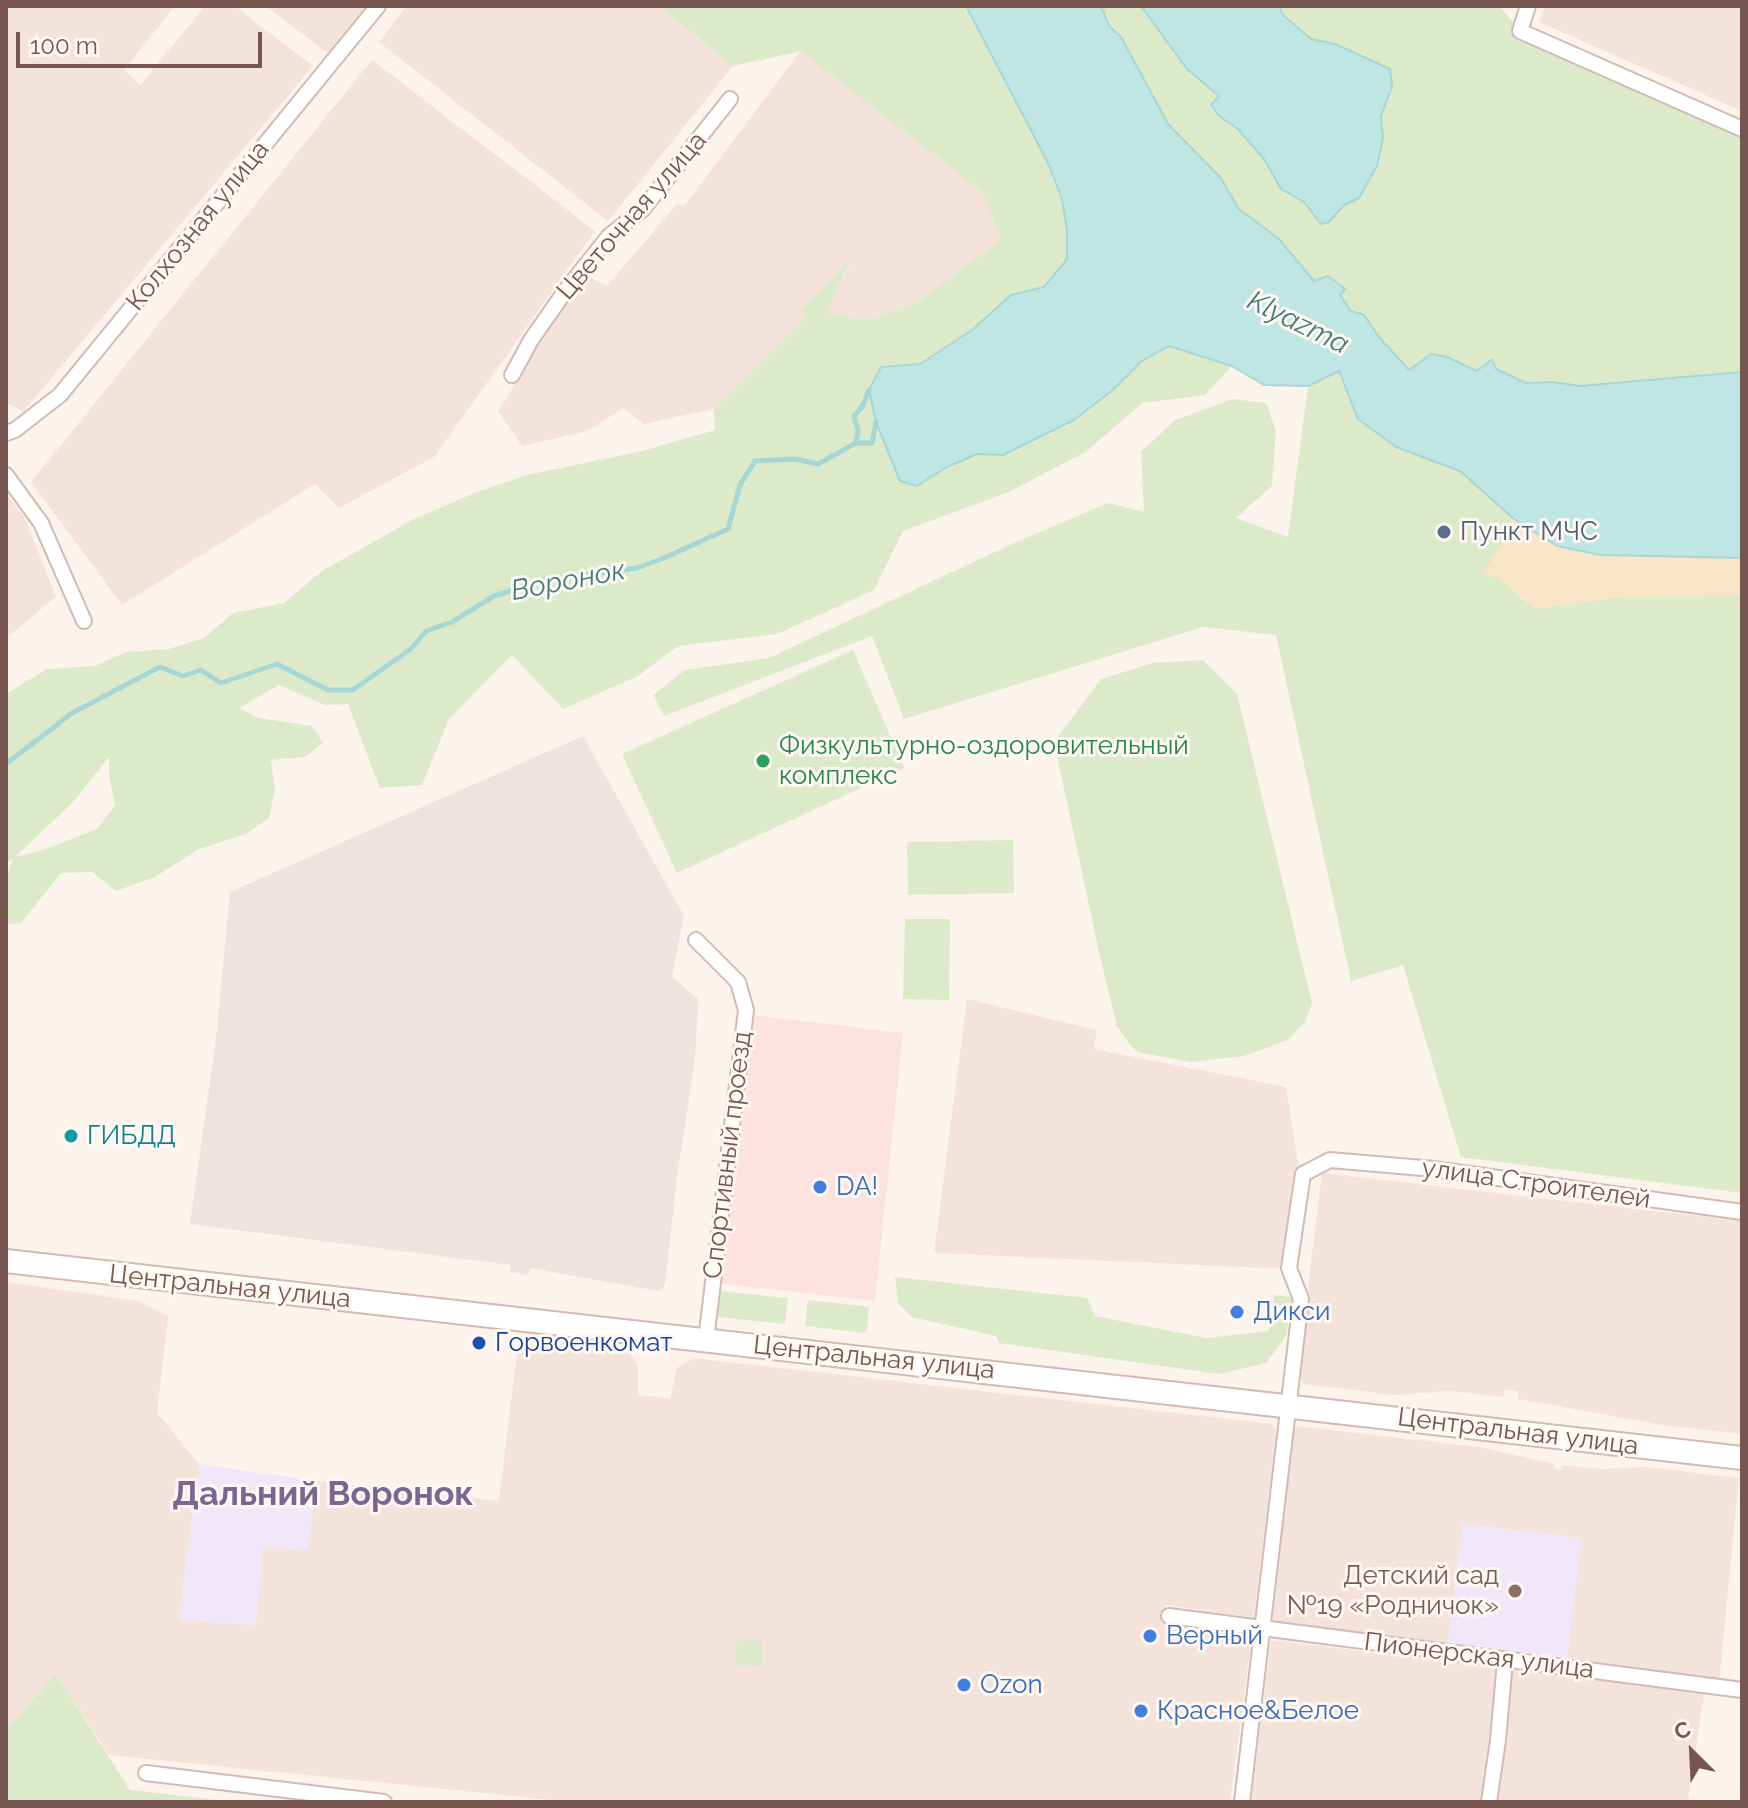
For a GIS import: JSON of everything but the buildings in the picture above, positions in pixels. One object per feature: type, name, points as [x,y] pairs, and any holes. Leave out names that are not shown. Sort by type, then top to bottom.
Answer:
[{"type":"main road","name":"Центральная улица","points":[[6,1261],[1742,1458]]},
{"type":"street","name":"Колхозная улица","points":[[6,433],[15,430],[60,395],[378,6]]},
{"type":"street","points":[[1528,6],[1520,31],[1742,129]]},
{"type":"street","name":"Цветочная улица","points":[[512,375],[531,340],[566,290],[609,236],[643,209],[730,99]]},
{"type":"street","points":[[6,475],[41,523],[84,621]]},
{"type":"street","name":"Спортивный проезд","points":[[696,940],[738,982],[746,1010],[706,1340]]},
{"type":"street","name":"улица Строителей","points":[[1288,1406],[1301,1299],[1289,1268],[1303,1174],[1330,1160],[1434,1169],[1742,1212]]},
{"type":"street","points":[[1242,1802],[1288,1406]]},
{"type":"street","name":"Пионерская улица","points":[[1169,1616],[1742,1690]]},
{"type":"street","points":[[1489,1802],[1505,1661]]},
{"type":"street","points":[[146,1773],[384,1802]]},
{"type":"shaded area","points":[[6,6],[175,6],[124,70],[140,85],[205,6],[235,6],[313,66],[23,412],[6,402]]},
{"type":"shaded area","points":[[265,6],[366,6],[329,54]]},
{"type":"shaded area","points":[[407,6],[659,6],[733,66],[608,221],[379,42]]},
{"type":"shaded area","points":[[1545,6],[1742,6],[1742,111],[1539,22]]},
{"type":"shaded area","points":[[801,50],[983,193],[1001,240],[916,303],[867,320],[827,312],[850,262],[801,310],[806,317],[714,409],[644,424],[623,408],[588,431],[522,446],[498,411],[531,359],[532,344],[576,282],[589,277],[607,286],[677,204],[684,206]]},
{"type":"shaded area","points":[[372,60],[595,231],[434,457],[339,508],[315,484],[122,605],[31,482]]},
{"type":"shaded area","points":[[6,494],[25,518],[56,597],[6,638]]},
{"type":"shaded area","points":[[583,736],[684,916],[672,977],[698,999],[695,1059],[665,1285],[659,1291],[530,1268],[528,1275],[510,1272],[511,1265],[190,1224],[216,1039],[230,892]]},
{"type":"shaded area","points":[[967,999],[1097,1030],[1094,1049],[1286,1087],[1299,1169],[1288,1269],[934,1253]]},
{"type":"shaded area","points":[[752,1015],[903,1033],[875,1301],[715,1283]]},
{"type":"shaded area","points":[[1322,1173],[1742,1221],[1742,1434],[1662,1425],[1518,1399],[1518,1391],[1505,1390],[1504,1397],[1448,1391],[1395,1395],[1303,1384],[1298,1368]]},
{"type":"shaded area","points":[[6,1282],[138,1301],[168,1316],[157,1413],[199,1464],[179,1620],[255,1625],[263,1548],[307,1549],[317,1481],[499,1501],[518,1345],[629,1353],[638,1365],[638,1395],[670,1399],[677,1368],[693,1358],[1272,1424],[1276,1431],[1254,1618],[1165,1605],[1161,1622],[1252,1635],[1230,1802],[571,1802],[109,1755],[56,1674],[6,1729]]},
{"type":"shaded area","points":[[1296,1426],[1479,1447],[1554,1464],[1554,1469],[1561,1470],[1562,1465],[1602,1469],[1646,1467],[1739,1478],[1719,1683],[1567,1657],[1581,1538],[1463,1524],[1448,1643],[1273,1621],[1292,1432]]},
{"type":"shaded area","points":[[199,1464],[317,1481],[307,1549],[263,1548],[256,1625],[179,1620]]},
{"type":"shaded area","name":"Детский сад №19 «Родничок»","points":[[1462,1524],[1582,1538],[1567,1657],[1448,1643]]},
{"type":"shaded area","points":[[1271,1640],[1704,1693],[1688,1802],[1251,1802]]},
{"type":"green space","points":[[659,6],[966,6],[1048,163],[1062,198],[1067,259],[1044,288],[1011,295],[972,330],[920,364],[880,368],[869,391],[876,422],[917,486],[945,468],[977,454],[1003,455],[1074,420],[1113,390],[1142,361],[1169,345],[1232,366],[1205,395],[1142,403],[1087,451],[1009,492],[903,531],[874,590],[777,634],[678,646],[638,676],[563,709],[512,655],[449,719],[422,785],[380,788],[348,704],[325,705],[279,685],[239,708],[259,718],[312,726],[323,743],[305,757],[271,760],[275,789],[269,818],[246,834],[199,849],[155,877],[116,891],[92,872],[61,873],[21,923],[8,924],[6,879],[13,859],[6,863],[6,694],[47,669],[95,666],[126,652],[169,649],[204,638],[233,613],[284,603],[322,571],[412,520],[472,494],[527,475],[642,451],[715,430],[714,409],[806,317],[801,310],[851,259],[827,312],[867,320],[916,303],[1001,240],[983,193],[801,51],[733,66]],"holes":[[[109,757],[115,805],[97,829],[43,850],[15,857],[73,802]]]},
{"type":"green space","points":[[1101,6],[1141,6],[1187,69],[1219,96],[1219,116],[1238,129],[1264,159],[1281,189],[1304,202],[1321,224],[1329,222],[1344,205],[1359,198],[1377,166],[1383,138],[1381,116],[1392,86],[1335,44],[1311,39],[1283,15],[1279,6],[1499,6],[1521,31],[1742,129],[1742,372],[1580,386],[1553,382],[1526,383],[1496,369],[1477,371],[1447,357],[1410,370],[1379,337],[1364,315],[1351,311],[1340,294],[1345,289],[1314,281],[1279,239],[1238,208],[1221,178],[1168,124],[1121,37],[1109,26]]},
{"type":"green space","points":[[1339,371],[1396,447],[1460,471],[1514,519],[1601,555],[1742,558],[1742,1193],[1461,1157],[1403,965],[1351,981],[1276,635],[1203,627],[904,719],[872,636],[664,716],[653,695],[685,670],[769,658],[1014,543],[1108,503],[1144,512],[1141,452],[1175,420],[1233,399],[1266,403],[1276,431],[1272,486],[1236,518],[1288,537],[1308,386]]},
{"type":"green space","name":"Физкультурно-оздоровительный комплекс","points":[[853,650],[904,768],[677,873],[622,754]]},
{"type":"green space","points":[[1203,660],[1237,694],[1312,1003],[1305,1022],[1288,1040],[1244,1056],[1191,1062],[1136,1052],[1117,1027],[1054,742],[1101,679],[1153,663]]},
{"type":"green space","points":[[1013,840],[1014,893],[908,895],[907,842]]},
{"type":"green space","points":[[905,919],[950,919],[949,1000],[903,999]]},
{"type":"green space","points":[[895,1277],[1087,1298],[1095,1316],[1206,1338],[1269,1331],[1274,1295],[1293,1297],[1286,1336],[1266,1363],[1219,1374],[999,1343],[996,1336],[912,1317],[898,1303]]},
{"type":"green space","points":[[719,1291],[788,1298],[785,1324],[718,1317]]},
{"type":"green space","points":[[808,1300],[869,1307],[867,1329],[864,1333],[805,1326]]},
{"type":"green space","points":[[737,1639],[763,1641],[761,1666],[735,1665]]},
{"type":"green space","points":[[56,1674],[130,1790],[236,1802],[6,1802],[6,1729]]},
{"type":"sand","points":[[1514,519],[1557,546],[1601,555],[1742,558],[1742,595],[1622,597],[1534,609],[1499,578],[1483,575]]},
{"type":"water","name":"Klyazma","points":[[966,6],[1101,6],[1109,26],[1121,37],[1168,124],[1221,178],[1238,208],[1279,239],[1314,281],[1328,276],[1345,289],[1340,295],[1351,311],[1364,315],[1409,370],[1431,354],[1447,357],[1477,371],[1492,359],[1496,369],[1526,383],[1553,382],[1580,386],[1742,372],[1742,558],[1601,555],[1557,546],[1514,519],[1460,471],[1396,447],[1358,419],[1339,371],[1308,386],[1264,385],[1232,366],[1169,346],[1142,361],[1113,390],[1074,420],[1003,455],[977,454],[945,468],[917,486],[900,481],[876,422],[869,390],[881,367],[920,364],[972,330],[1011,295],[1044,287],[1067,259],[1067,230],[1062,199],[1048,163]]},
{"type":"water","points":[[1141,6],[1279,6],[1283,15],[1311,39],[1335,44],[1390,69],[1392,86],[1381,116],[1383,138],[1377,166],[1359,198],[1344,205],[1329,222],[1321,224],[1304,202],[1281,189],[1264,159],[1238,129],[1219,116],[1211,105],[1219,96],[1187,69]]},
{"type":"waterway","name":"Воронок","points":[[6,764],[72,713],[160,667],[183,676],[201,670],[221,683],[277,664],[328,690],[353,690],[412,648],[426,631],[452,622],[494,596],[544,580],[637,568],[664,558],[728,529],[740,485],[755,461],[794,459],[818,464],[856,443],[858,430],[854,416],[862,407],[869,390]]},
{"type":"waterway","name":"Воронок","points":[[856,443],[872,443],[876,422]]},
{"type":"place","name":"Пункт МЧС","points":[[1444,532]]},
{"type":"place","name":"Физкультурно-оздоровительный комплекс","points":[[763,761]]},
{"type":"place","name":"ГИБДД","points":[[71,1136]]},
{"type":"place","name":"DA!","points":[[820,1187]]},
{"type":"place","name":"Дикси","points":[[1237,1312]]},
{"type":"place","name":"Горвоенкомат","points":[[479,1343]]},
{"type":"place","name":"Детский сад №19 «Родничок»","points":[[1515,1591]]},
{"type":"place","name":"Верный","points":[[1150,1636]]},
{"type":"place","name":"Ozon","points":[[964,1685]]},
{"type":"place","name":"Красное&Белое","points":[[1141,1711]]},
{"type":"district","name":"Дальний Воронок","points":[[323,1495]]}]
